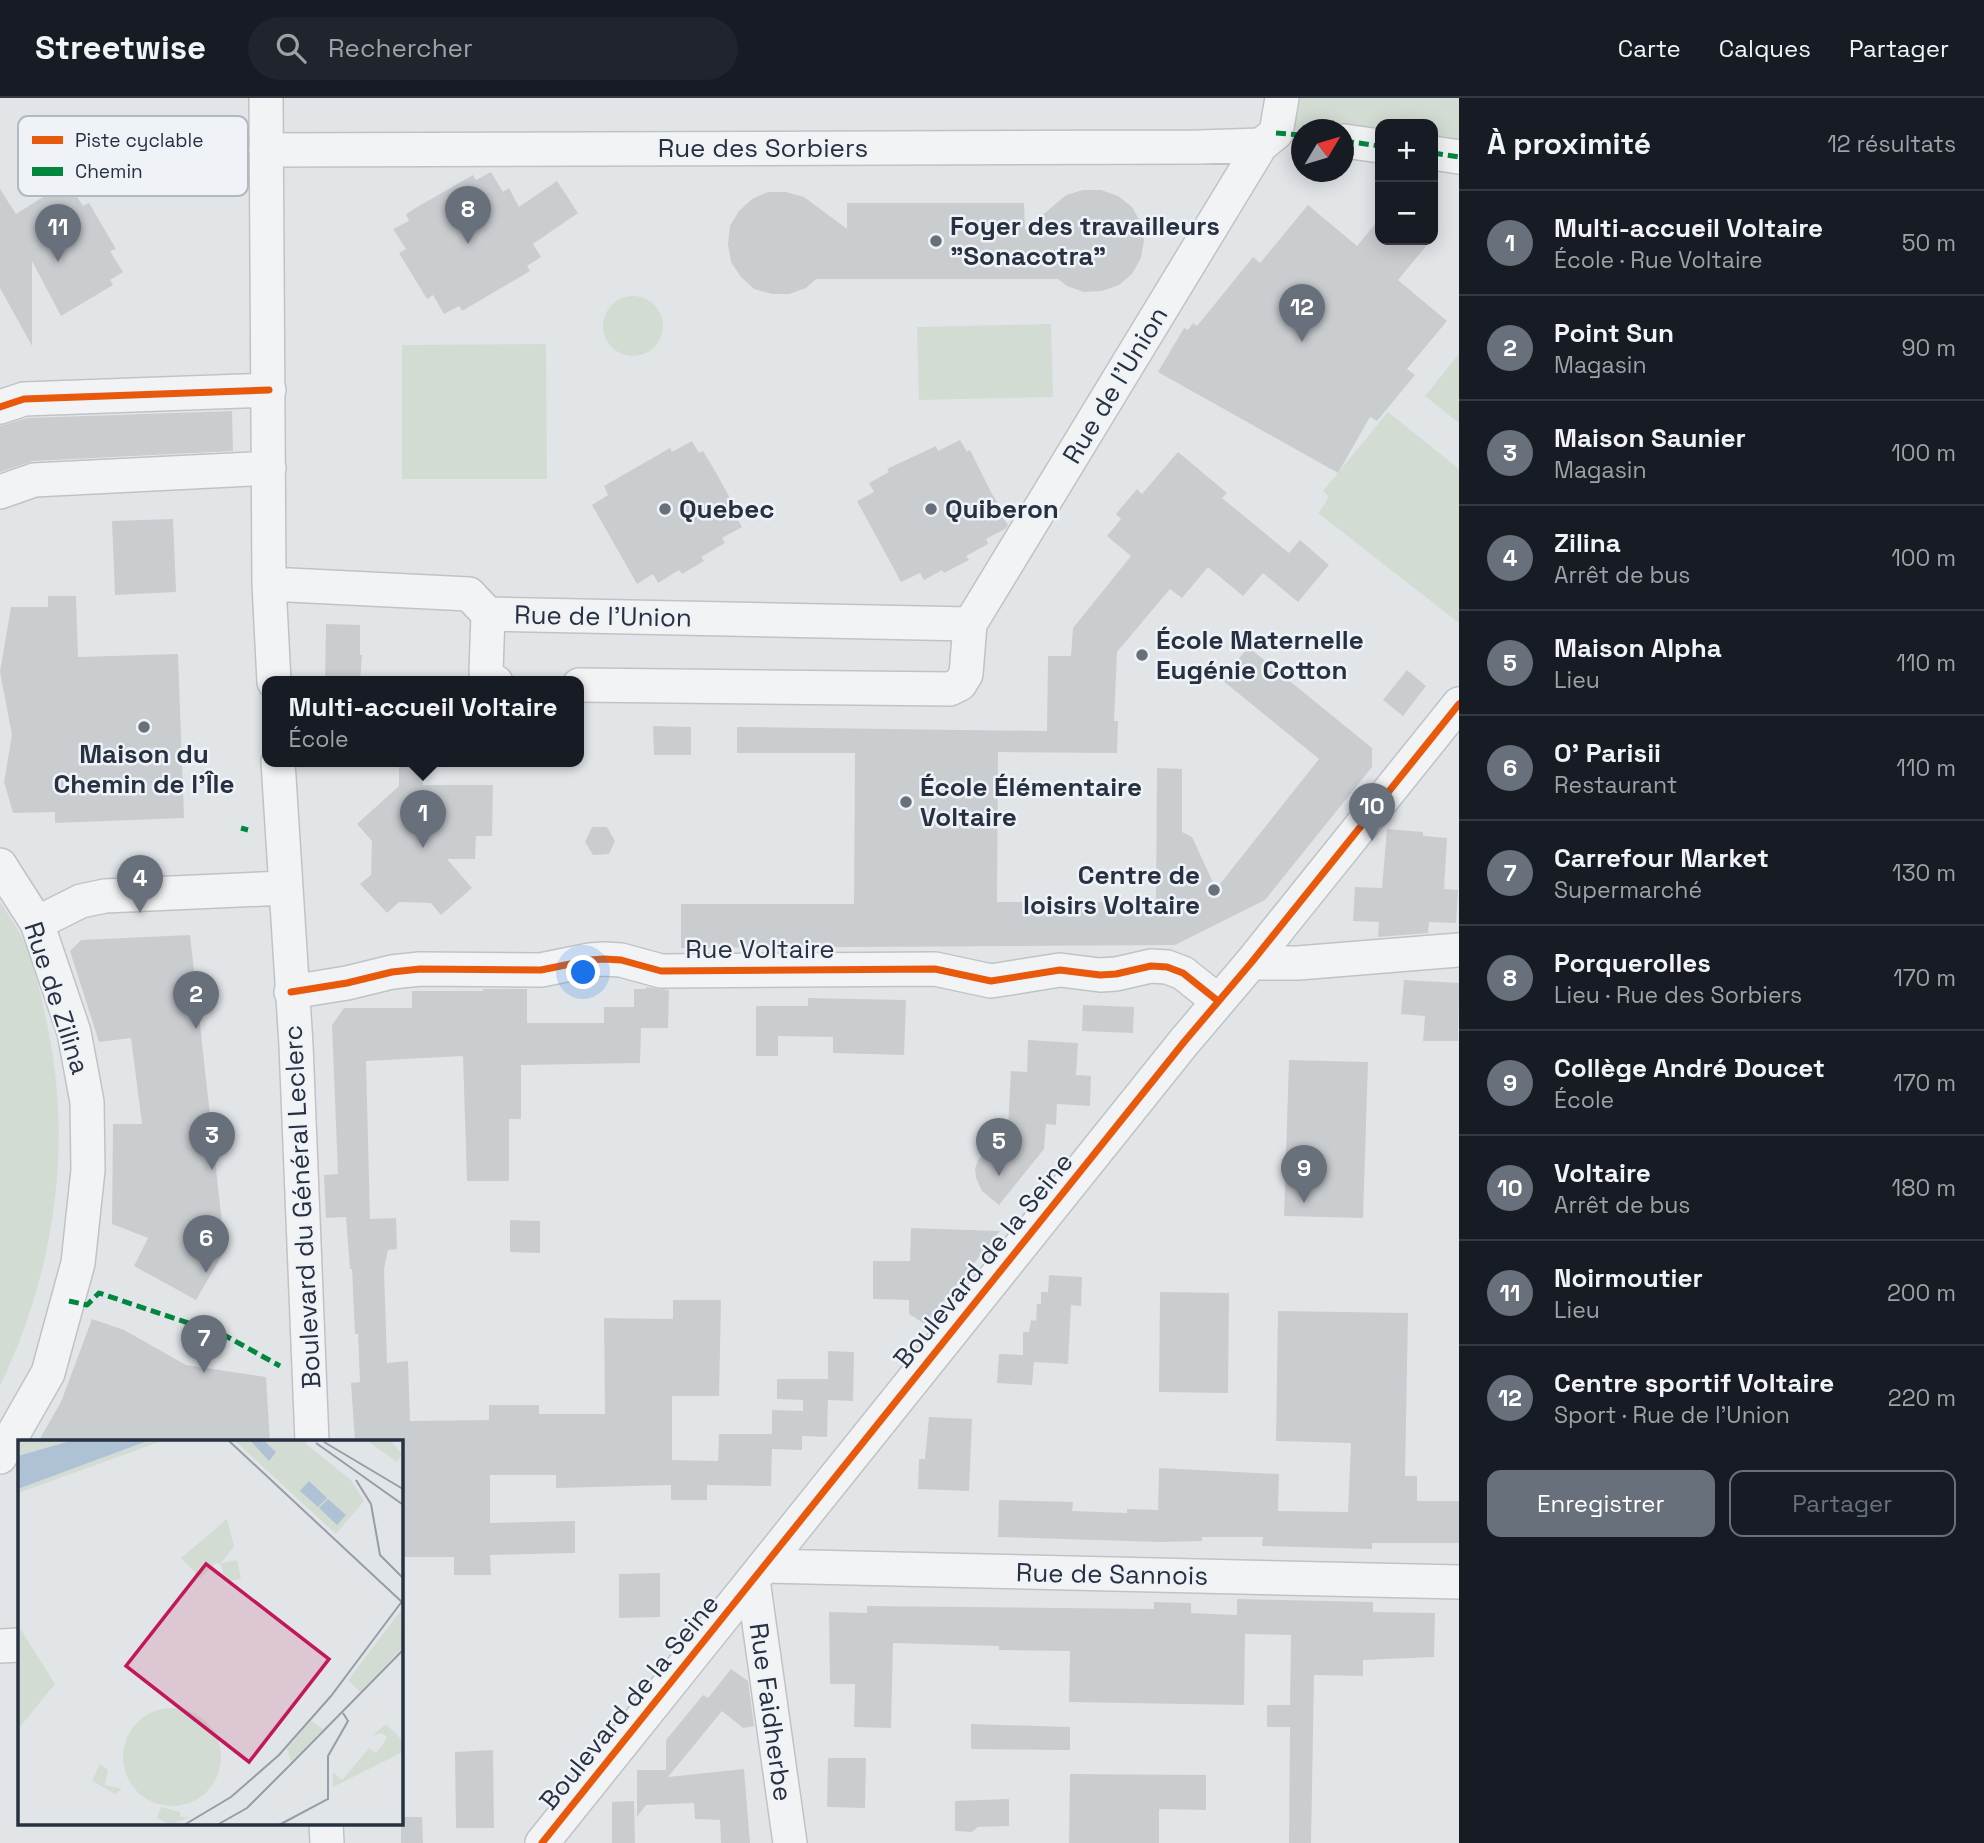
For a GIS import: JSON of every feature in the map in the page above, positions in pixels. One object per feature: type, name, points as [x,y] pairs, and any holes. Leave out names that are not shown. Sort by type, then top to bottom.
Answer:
[{"type":"street","points":[[266,98],[270,584],[274,676]]},
{"type":"street","points":[[1279,137],[1282,98]]},
{"type":"street","name":"Rue des Sorbiers","points":[[266,150],[1199,148],[1279,137]]},
{"type":"street","name":"Rue de l'Union","points":[[584,685],[950,689],[960,684],[966,674],[970,624],[1279,137]]},
{"type":"street","points":[[1354,142],[1375,145]]},
{"type":"street","points":[[1438,154],[1459,157]]},
{"type":"street","points":[[0,407],[24,399],[269,390]]},
{"type":"street","points":[[0,492],[34,480],[269,468]]},
{"type":"street","name":"Rue de l'Union","points":[[270,584],[469,594],[488,614],[970,624]]},
{"type":"street","name":"Rue de l'Union","points":[[488,614],[486,672],[489,676]]},
{"type":"street","name":"Boulevard de la Seine","points":[[542,1843],[1459,704]]},
{"type":"street","name":"Boulevard du Général Leclerc","points":[[278,767],[297,1059],[312,1440]]},
{"type":"street","name":"Rue de Zilina","points":[[0,865],[37,923],[74,1032],[87,1102],[88,1170],[78,1263],[48,1373],[0,1457]]},
{"type":"street","points":[[37,923],[81,901],[105,896],[285,888]]},
{"type":"street","points":[[1251,963],[1459,950]]},
{"type":"street","name":"Rue Voltaire","points":[[291,992],[419,969],[541,970],[604,959],[621,960],[662,971],[935,969],[991,981],[1060,970],[1100,975],[1150,966],[1167,967],[1183,973],[1218,1001]]},
{"type":"street","name":"Rue de Sannois","points":[[759,1573],[1459,1581]]},
{"type":"street","name":"Rue Faidherbe","points":[[759,1573],[790,1843]]},
{"type":"street","points":[[0,1646],[18,1645]]},
{"type":"shaded area","points":[[1297,98],[1459,98],[1459,167],[1438,165],[1438,119],[1375,119],[1375,152],[1354,137],[1354,119],[1294,119]]},
{"type":"shaded area","points":[[633,296],[654,305],[663,326],[654,347],[633,356],[612,347],[603,326],[612,305]]},
{"type":"shaded area","points":[[1051,324],[1053,397],[919,400],[917,327]]},
{"type":"shaded area","points":[[546,344],[547,479],[402,479],[402,345]]},
{"type":"shaded area","points":[[1459,354],[1459,423],[1425,396]]},
{"type":"shaded area","points":[[1388,412],[1459,469],[1459,623],[1318,513],[1328,496],[1323,491]]},
{"type":"shaded area","points":[[0,901],[24,942],[41,996],[54,1061],[58,1156],[54,1203],[35,1296],[0,1386]]},
{"type":"building","points":[[491,172],[503,192],[509,188],[519,207],[557,181],[578,213],[533,244],[541,257],[527,266],[530,271],[462,311],[459,306],[444,314],[433,295],[427,299],[399,253],[406,249],[393,229],[409,221],[406,214],[419,206],[473,175],[476,180]]},
{"type":"building","points":[[0,189],[16,214],[44,196],[76,196],[83,206],[89,203],[116,249],[110,251],[123,272],[110,280],[113,285],[61,316],[32,261],[32,346],[0,288]]},
{"type":"building","points":[[1083,190],[1101,190],[1118,196],[1132,207],[1141,223],[1144,240],[1141,258],[1132,274],[1119,285],[1102,291],[1084,292],[1067,286],[1058,279],[816,279],[806,288],[789,294],[772,294],[754,289],[741,277],[731,262],[728,244],[730,226],[739,211],[752,199],[768,192],[786,192],[804,197],[847,229],[847,203],[1024,203],[1025,230],[1066,195]]},
{"type":"building","points":[[1308,205],[1357,246],[1375,224],[1375,245],[1427,245],[1398,280],[1447,321],[1407,369],[1415,375],[1377,421],[1370,417],[1338,473],[1158,372],[1184,328],[1188,330],[1193,323],[1197,326],[1253,257],[1260,263]]},
{"type":"building","points":[[232,411],[233,451],[33,461],[0,472],[0,426],[27,418]]},
{"type":"building","name":"Quiberon","points":[[960,440],[967,452],[970,450],[1006,516],[1003,518],[1008,525],[986,539],[988,544],[966,556],[969,560],[924,580],[920,573],[901,582],[857,501],[874,492],[869,483],[889,472],[887,469],[936,446],[938,451]]},
{"type":"building","name":"Quebec","points":[[692,441],[699,453],[703,451],[715,471],[739,514],[736,516],[742,527],[722,538],[725,543],[701,557],[704,561],[682,574],[679,570],[658,583],[653,574],[637,584],[592,505],[608,495],[604,486],[670,448],[672,452]]},
{"type":"building","points":[[1178,452],[1227,493],[1222,498],[1289,553],[1300,540],[1329,565],[1298,602],[1263,573],[1243,596],[1208,567],[1182,598],[1170,589],[1117,652],[1114,721],[1118,721],[1117,753],[998,752],[997,902],[1156,902],[1157,768],[1182,769],[1182,832],[1192,837],[1216,889],[1319,759],[1222,680],[1248,647],[1372,748],[1372,767],[1265,900],[1175,945],[681,948],[681,904],[854,904],[855,753],[737,753],[737,727],[1047,731],[1048,656],[1071,656],[1073,628],[1131,556],[1107,536],[1121,519],[1116,514],[1137,489],[1142,494]]},
{"type":"building","points":[[173,519],[176,592],[115,595],[112,521]]},
{"type":"building","points":[[48,596],[76,596],[78,657],[178,654],[184,818],[55,823],[55,812],[13,813],[4,782],[12,735],[0,672],[11,607],[48,607]]},
{"type":"building","points":[[326,624],[360,625],[360,676],[325,676]]},
{"type":"building","points":[[1407,670],[1426,686],[1403,716],[1383,700]]},
{"type":"building","points":[[653,726],[691,727],[691,755],[654,755]]},
{"type":"building","points":[[399,767],[423,767],[423,785],[493,785],[492,836],[476,836],[475,859],[447,859],[472,888],[441,915],[431,903],[399,902],[387,913],[360,884],[371,875],[372,841],[357,824],[399,786]]},
{"type":"building","points":[[592,827],[607,827],[615,841],[609,854],[593,855],[585,842]]},
{"type":"building","points":[[1387,829],[1423,832],[1423,836],[1447,838],[1444,889],[1458,890],[1456,923],[1429,922],[1428,933],[1378,937],[1379,922],[1353,921],[1355,887],[1382,888]]},
{"type":"building","points":[[190,935],[225,1250],[196,1300],[134,1266],[148,1238],[112,1224],[113,1124],[142,1124],[131,1038],[99,1042],[70,951],[81,940]]},
{"type":"building","points":[[1404,980],[1459,983],[1458,1041],[1423,1041],[1425,1016],[1401,1014]]},
{"type":"building","points":[[483,989],[527,989],[527,1023],[604,1023],[604,1007],[634,1007],[634,989],[669,990],[668,1028],[641,1028],[640,1063],[521,1065],[521,1119],[509,1119],[509,1181],[467,1181],[463,1056],[366,1061],[370,1219],[396,1218],[397,1249],[388,1250],[384,1269],[387,1363],[408,1361],[410,1421],[489,1420],[489,1405],[539,1405],[539,1414],[605,1414],[604,1318],[673,1319],[673,1300],[721,1300],[719,1396],[672,1396],[672,1460],[718,1461],[719,1434],[772,1434],[772,1410],[803,1411],[803,1400],[777,1399],[777,1379],[828,1379],[828,1351],[854,1352],[853,1401],[828,1400],[827,1437],[802,1436],[802,1450],[772,1449],[771,1486],[707,1485],[707,1500],[671,1500],[671,1485],[556,1488],[556,1475],[490,1475],[490,1523],[575,1521],[575,1553],[490,1555],[491,1575],[454,1575],[454,1557],[402,1557],[402,1440],[355,1440],[351,1383],[360,1382],[346,1217],[326,1218],[324,1175],[338,1174],[332,1025],[344,1008],[412,1008],[412,991]]},
{"type":"building","points":[[808,998],[906,1000],[904,1055],[833,1053],[833,1037],[778,1036],[778,1056],[756,1056],[756,1006],[808,1006]]},
{"type":"building","points":[[1083,1005],[1134,1007],[1133,1033],[1082,1031]]},
{"type":"building","points":[[1028,1040],[1078,1043],[1076,1075],[1091,1076],[1090,1106],[1057,1104],[1056,1125],[1046,1124],[1044,1149],[999,1205],[982,1191],[975,1169],[984,1153],[1007,1146],[1011,1071],[1027,1072]]},
{"type":"building","points":[[1289,1060],[1368,1062],[1363,1218],[1284,1216]]},
{"type":"building","points":[[510,1220],[540,1221],[540,1253],[510,1252]]},
{"type":"building","points":[[911,1228],[1000,1231],[925,1324],[909,1314],[909,1300],[873,1299],[873,1261],[910,1261]]},
{"type":"building","points":[[1049,1275],[1082,1277],[1081,1306],[1071,1305],[1068,1364],[1034,1362],[1032,1385],[997,1383],[999,1354],[1023,1355],[1023,1332],[1029,1332],[1031,1320],[1036,1321],[1041,1292],[1048,1292]]},
{"type":"building","points":[[1160,1292],[1229,1293],[1228,1393],[1159,1392]]},
{"type":"building","points":[[1278,1311],[1408,1313],[1405,1476],[1417,1476],[1417,1501],[1459,1501],[1459,1543],[1372,1543],[1372,1549],[1262,1546],[1263,1537],[1202,1537],[1202,1541],[1160,1542],[998,1537],[999,1500],[1073,1502],[1072,1511],[1127,1513],[1127,1509],[1158,1510],[1159,1468],[1279,1474],[1278,1511],[1348,1512],[1351,1443],[1276,1441]]},
{"type":"building","points":[[92,1319],[124,1330],[186,1365],[266,1377],[270,1440],[39,1440],[61,1402]]},
{"type":"building","points":[[929,1417],[972,1419],[969,1491],[918,1489],[919,1459],[925,1459]]},
{"type":"building","points":[[660,1573],[660,1617],[619,1618],[619,1574]]},
{"type":"building","points":[[1237,1599],[1373,1602],[1373,1612],[1435,1613],[1434,1657],[1363,1660],[1363,1676],[1314,1675],[1311,1843],[1289,1843],[1290,1727],[1267,1727],[1267,1705],[1290,1705],[1291,1635],[1245,1634],[1244,1705],[1069,1702],[1070,1651],[999,1650],[999,1646],[893,1643],[891,1728],[854,1727],[855,1684],[830,1684],[829,1612],[867,1613],[867,1606],[1154,1609],[1154,1602],[1191,1603],[1191,1613],[1237,1615]]},
{"type":"building","points":[[731,1669],[748,1681],[754,1726],[743,1728],[722,1711],[668,1777],[744,1769],[750,1843],[721,1843],[720,1820],[695,1819],[694,1803],[646,1805],[637,1817],[637,1770],[666,1770],[666,1740],[703,1695],[708,1698]]},
{"type":"building","points":[[971,1724],[1070,1727],[1070,1750],[971,1749]]},
{"type":"building","points":[[493,1750],[494,1828],[456,1828],[455,1752]]},
{"type":"building","points":[[828,1758],[866,1758],[865,1808],[827,1807]]},
{"type":"building","points":[[1070,1774],[1206,1775],[1206,1810],[1159,1809],[1159,1843],[1069,1843]]},
{"type":"building","points":[[1009,1799],[1009,1826],[978,1827],[972,1832],[955,1831],[955,1801]]},
{"type":"building","points":[[634,1801],[635,1843],[612,1843],[612,1802]]},
{"type":"building","points":[[402,1817],[422,1817],[423,1843],[401,1843]]},
{"type":"marked path","points":[[1276,133],[1291,134]]},
{"type":"marked path","points":[[1354,142],[1375,145]]},
{"type":"marked path","points":[[1438,154],[1459,157]]},
{"type":"marked path","points":[[241,828],[248,830]]},
{"type":"marked path","points":[[69,1301],[87,1305],[99,1293],[224,1335],[280,1366]]},
{"type":"cycle path","points":[[0,407],[24,399],[269,390]]},
{"type":"cycle path","points":[[542,1843],[1184,1042],[1251,963],[1459,704]]},
{"type":"cycle path","points":[[291,992],[420,969],[541,970],[604,959],[621,960],[661,971],[935,969],[991,981],[1060,970],[1100,975],[1151,966],[1167,967],[1183,973],[1218,1001]]},
{"type":"place","name":"Foyer des travailleurs \"Sonacotra\"","points":[[936,241]]},
{"type":"place","name":"Porquerolles","points":[[468,244]]},
{"type":"place","name":"Noirmoutier","points":[[58,262]]},
{"type":"place","name":"Centre sportif Voltaire","points":[[1302,342]]},
{"type":"place","name":"Quebec","points":[[665,509]]},
{"type":"place","name":"Quiberon","points":[[931,509]]},
{"type":"place","name":"École Maternelle Eugénie Cotton","points":[[1142,655]]},
{"type":"place","name":"Maison du Chemin de l'Île","points":[[144,727]]},
{"type":"place","name":"École Élémentaire Voltaire","points":[[906,802]]},
{"type":"place","name":"Voltaire","points":[[1372,841]]},
{"type":"place","name":"Multi-accueil Voltaire","points":[[423,848]]},
{"type":"place","name":"Centre de loisirs Voltaire","points":[[1214,890]]},
{"type":"place","name":"Zilina","points":[[140,913]]},
{"type":"place","name":"Point Sun","points":[[196,1029]]},
{"type":"place","name":"Maison Saunier","points":[[212,1170]]},
{"type":"place","name":"Maison Alpha","points":[[999,1176]]},
{"type":"place","name":"Collège André Doucet","points":[[1304,1203]]},
{"type":"place","name":"O' Parisii","points":[[206,1273]]},
{"type":"place","name":"Carrefour Market","points":[[204,1373]]}]
